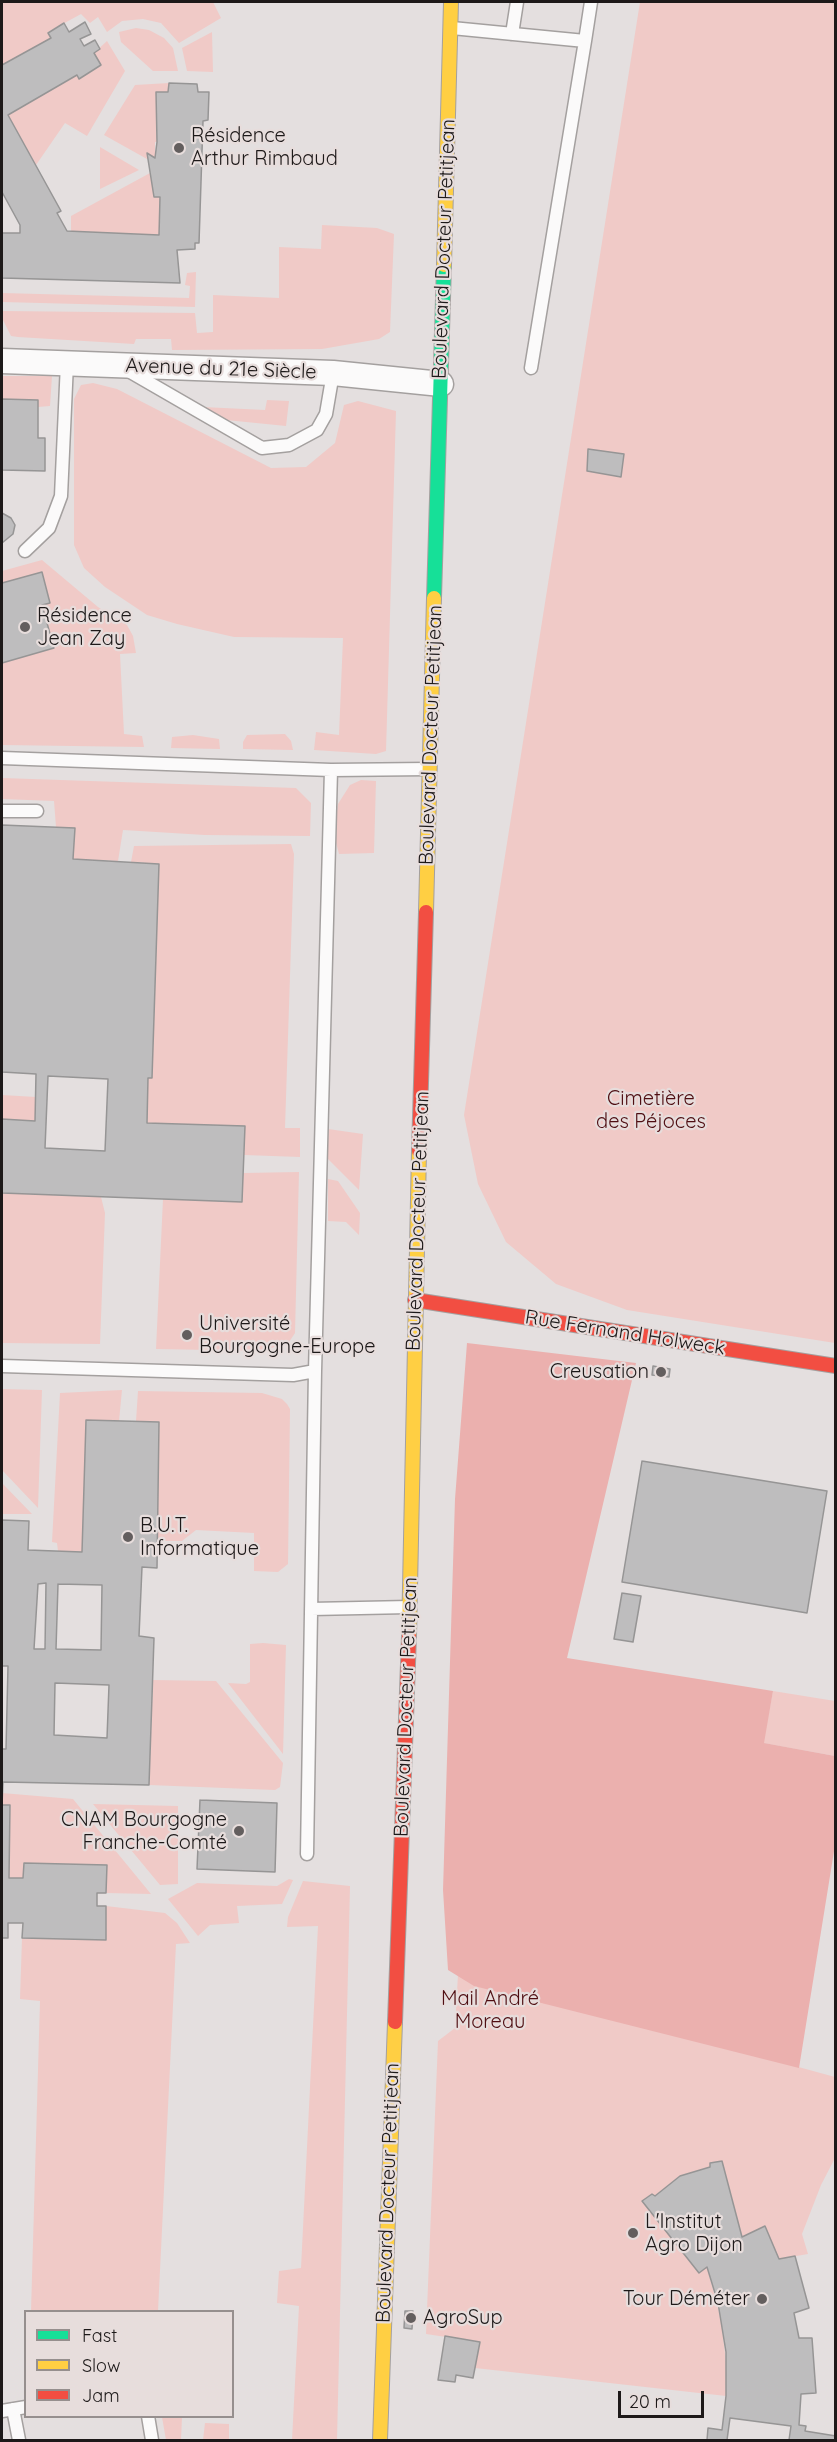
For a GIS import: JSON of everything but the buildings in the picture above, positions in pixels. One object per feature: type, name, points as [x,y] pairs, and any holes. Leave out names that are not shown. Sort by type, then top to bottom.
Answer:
[{"type":"main road","name":"Boulevard Docteur Petitjean","points":[[380,2440],[410,1607],[415,1300],[451,2]]},
{"type":"main road","name":"Rue Fernand Holweck","points":[[415,1300],[836,1366]]},
{"type":"street","name":"Avenue du 21e Siècle","points":[[2,361],[333,373],[441,384]]},
{"type":"lane","points":[[512,34],[517,2]]},
{"type":"lane","points":[[531,368],[591,2]]},
{"type":"lane","points":[[450,28],[585,41]]},
{"type":"lane","points":[[25,551],[49,528],[61,496],[67,363]]},
{"type":"lane","points":[[117,364],[262,448],[289,445],[317,430],[326,414],[333,373]]},
{"type":"lane","points":[[2,758],[331,770],[430,769]]},
{"type":"lane","points":[[307,1854],[315,1371],[331,770]]},
{"type":"lane","points":[[2,811],[37,811]]},
{"type":"lane","points":[[2,1365],[293,1375],[315,1371]]},
{"type":"lane","points":[[311,1610],[410,1607]]},
{"type":"lane","points":[[13,2409],[19,2440]]},
{"type":"lane","points":[[148,2418],[152,2440]]},
{"type":"green space","points":[[2,2],[213,2],[221,18],[179,43],[161,23],[143,19],[122,21],[107,32],[98,17],[90,23],[81,14],[48,32],[51,38],[2,65]]},
{"type":"green space","name":"Cimetière des Péjoces","points":[[640,2],[835,2],[835,1343],[627,1310],[556,1284],[506,1242],[478,1184],[464,1115]]},
{"type":"green space","points":[[136,28],[149,30],[164,38],[173,48],[178,71],[153,71],[121,42],[119,32]]},
{"type":"green space","points":[[212,32],[213,72],[187,71],[182,48]]},
{"type":"green space","points":[[107,41],[125,71],[87,136],[65,123],[36,165],[8,115],[77,75],[80,78],[101,66],[94,53]]},
{"type":"green space","points":[[169,83],[168,92],[156,92],[155,158],[147,153],[147,159],[104,135],[135,85]]},
{"type":"green space","points":[[100,147],[139,170],[100,189]]},
{"type":"green space","points":[[150,173],[154,196],[160,197],[159,235],[71,231],[71,216]]},
{"type":"green space","points":[[322,225],[377,228],[394,234],[390,332],[379,339],[322,349],[172,350],[171,339],[136,339],[134,344],[11,336],[2,318],[2,311],[195,313],[197,333],[213,332],[213,295],[279,298],[279,247],[321,249]]},
{"type":"green space","points":[[196,272],[195,307],[2,302],[2,293],[189,298],[190,286],[185,285],[187,273]]},
{"type":"green space","points":[[2,376],[52,376],[50,406],[38,407],[38,400],[2,399]]},
{"type":"green space","points":[[93,383],[117,389],[271,468],[306,467],[335,443],[344,405],[358,401],[396,411],[386,751],[376,754],[314,750],[316,732],[339,735],[343,638],[234,637],[177,624],[147,615],[105,587],[84,568],[74,545],[74,399],[81,385]]},
{"type":"green space","points":[[267,400],[289,401],[286,426],[226,420],[203,407],[265,410]]},
{"type":"green space","points":[[42,560],[98,607],[127,625],[133,636],[136,653],[120,654],[124,734],[142,736],[144,747],[2,745],[2,571]]},
{"type":"green space","points":[[285,734],[291,741],[293,750],[243,749],[243,742],[247,735]]},
{"type":"green space","points":[[193,735],[219,739],[220,749],[171,748],[172,737]]},
{"type":"green space","points":[[2,778],[296,788],[311,803],[310,836],[205,835],[123,830],[118,861],[73,859],[75,828],[56,827],[54,801],[2,799]]},
{"type":"green space","points":[[361,780],[376,781],[374,853],[339,854],[334,835],[338,804],[350,785]]},
{"type":"green space","points":[[291,844],[294,854],[285,1128],[300,1128],[300,1157],[244,1155],[245,1126],[147,1123],[148,1078],[152,1078],[159,864],[131,862],[134,846]]},
{"type":"green space","points":[[2,1095],[36,1097],[35,1121],[2,1119]]},
{"type":"green space","points":[[328,1129],[363,1134],[359,1190],[328,1159]]},
{"type":"green space","points":[[299,1172],[295,1333],[289,1342],[263,1351],[156,1349],[163,1199],[241,1202],[243,1173]]},
{"type":"green space","points":[[328,1179],[338,1181],[360,1213],[359,1235],[346,1222],[328,1221]]},
{"type":"green space","points":[[2,1193],[101,1197],[105,1213],[100,1344],[2,1343]]},
{"type":"green space","points":[[2,1389],[42,1390],[38,1508],[2,1470]]},
{"type":"green space","points":[[122,1390],[119,1421],[86,1420],[82,1552],[58,1551],[57,1543],[52,1542],[60,1393]]},
{"type":"green space","points":[[138,1391],[262,1393],[282,1399],[287,1404],[290,1409],[288,1564],[278,1572],[254,1571],[254,1533],[196,1530],[182,1541],[157,1541],[159,1422],[136,1421]]},
{"type":"green space","points":[[2,1483],[32,1514],[2,1514]]},
{"type":"green space","points":[[250,1644],[286,1645],[283,1754],[228,1683],[246,1684],[250,1682]]},
{"type":"green space","points":[[153,1680],[216,1681],[283,1763],[280,1787],[275,1790],[149,1785]]},
{"type":"green space","points":[[773,1691],[835,1701],[835,1756],[763,1743]]},
{"type":"green space","points":[[2,1793],[73,1799],[151,1894],[106,1893],[106,1865],[25,1863],[23,1878],[9,1878],[10,1805],[2,1805]]},
{"type":"green space","points":[[93,1804],[178,1806],[178,1884],[160,1885]]},
{"type":"green space","points":[[289,1879],[293,1880],[282,1904],[237,1906],[239,1923],[210,1925],[198,1936],[168,1899],[197,1883],[277,1886]]},
{"type":"green space","points":[[303,1881],[350,1886],[337,2440],[292,2440],[299,2306],[277,2303],[279,2271],[301,2268],[318,1926],[287,1927],[288,1917]]},
{"type":"green space","points":[[106,1906],[165,1913],[177,1923],[190,1943],[176,1944],[158,2310],[31,2310],[40,2001],[20,1999],[22,1938],[105,1940]]},
{"type":"green space","name":"L'Institut Agro Dijon","points":[[458,1974],[835,2077],[835,2158],[821,2185],[802,2234],[808,2254],[779,2259],[765,2227],[742,2237],[722,2161],[710,2163],[710,2167],[680,2176],[655,2196],[652,2194],[643,2201],[707,2267],[721,2320],[726,2362],[726,2396],[475,2368],[479,2342],[426,2334],[438,2041],[455,2028]]},
{"type":"green space","points":[[162,2418],[182,2418],[181,2440],[166,2440]]},
{"type":"green space","points":[[205,2423],[229,2424],[229,2440],[203,2440]]},
{"type":"shaded area","points":[[467,1343],[636,1363],[567,1658],[773,1691],[764,1743],[835,1756],[835,1845],[799,2068],[474,1986],[448,1970],[443,1890],[455,1499]]},
{"type":"traffic: fast","points":[[434,598],[444,265]]},
{"type":"traffic: slow","points":[[444,265],[451,2]]},
{"type":"traffic: slow","points":[[426,912],[434,598]]},
{"type":"traffic: slow","points":[[409,1636],[419,1151]]},
{"type":"traffic: slow","points":[[380,2440],[395,2022]]},
{"type":"traffic: jam","points":[[419,1151],[426,912]]},
{"type":"traffic: jam","points":[[415,1300],[836,1366]]},
{"type":"traffic: jam","points":[[395,2022],[409,1636]]},
{"type":"place","name":"Résidence Arthur Rimbaud","points":[[179,148]]},
{"type":"place","name":"Résidence Jean Zay","points":[[25,627]]},
{"type":"place","name":"Université Bourgogne-Europe","points":[[187,1335]]},
{"type":"place","name":"Creusation","points":[[661,1372]]},
{"type":"place","name":"B.U.T. Informatique","points":[[128,1537]]},
{"type":"place","name":"CNAM Bourgogne Franche-Comté","points":[[239,1831]]},
{"type":"place","name":"L'Institut Agro Dijon","points":[[633,2233]]},
{"type":"place","name":"Tour Déméter","points":[[762,2299]]},
{"type":"place","name":"AgroSup","points":[[411,2318]]},
{"type":"park label","name":"Mail André Moreau","points":[[490,2010]]}]
